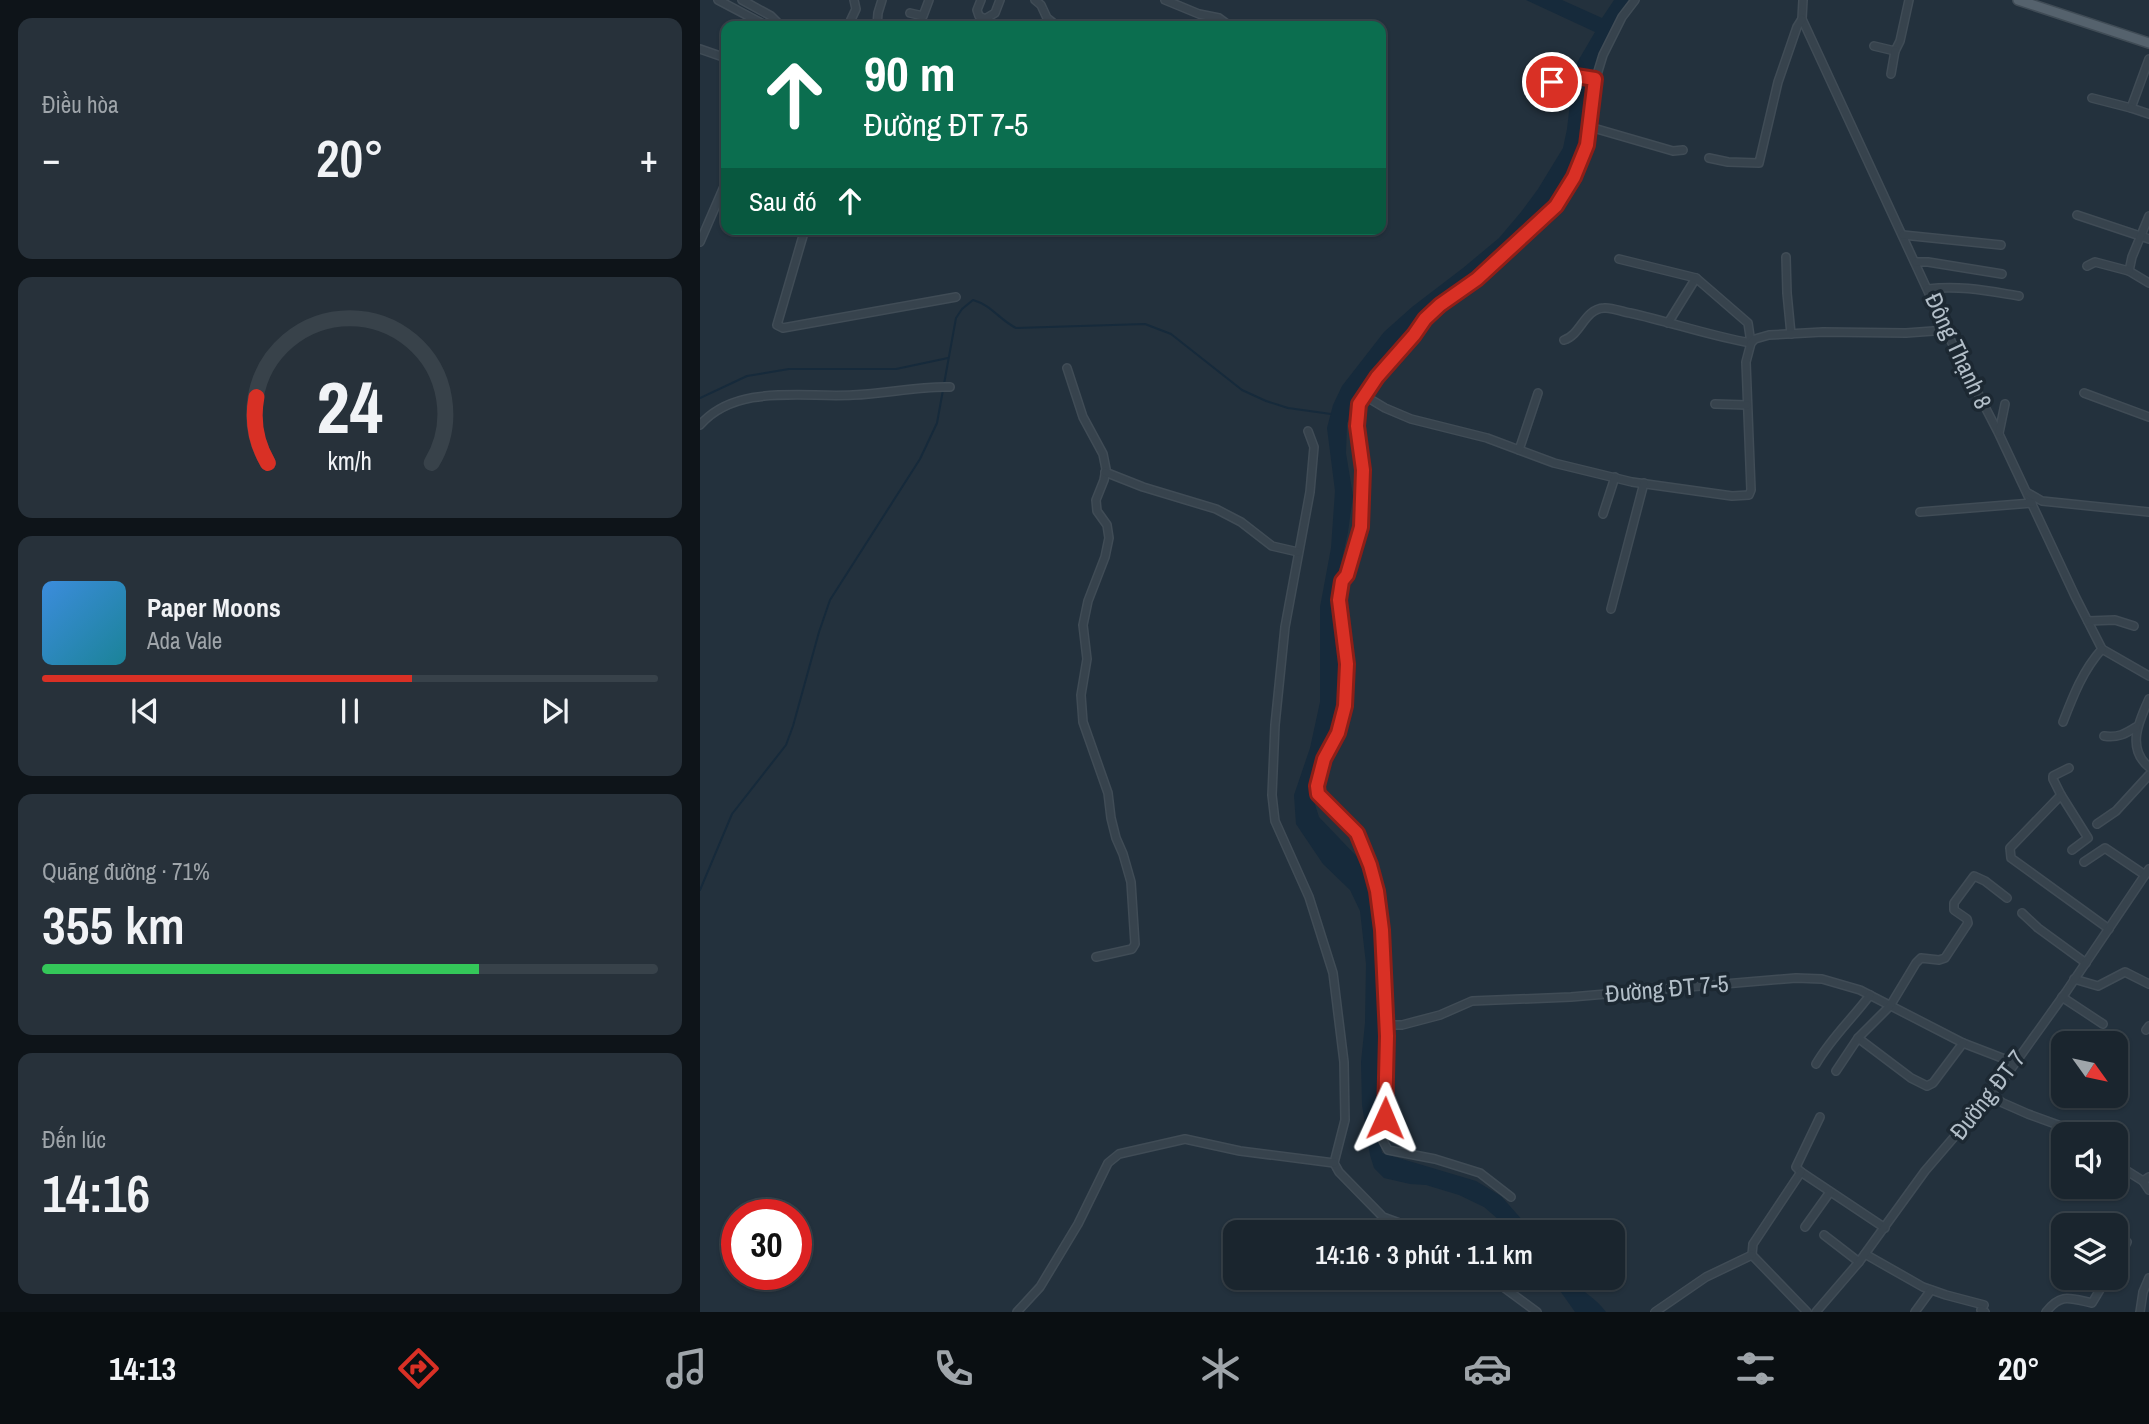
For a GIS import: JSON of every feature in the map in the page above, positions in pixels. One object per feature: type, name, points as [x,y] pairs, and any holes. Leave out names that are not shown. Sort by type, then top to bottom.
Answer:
[{"type":"main road","points":[[2018,0],[2149,44]]},
{"type":"street","points":[[718,0],[758,21]]},
{"type":"street","points":[[742,0],[776,21]]},
{"type":"street","points":[[850,21],[856,9],[854,0]]},
{"type":"street","points":[[877,21],[881,0]]},
{"type":"street","points":[[910,13],[923,16],[929,0]]},
{"type":"street","points":[[981,0],[977,10],[982,21]]},
{"type":"street","points":[[985,21],[995,13],[1000,0]]},
{"type":"street","points":[[1035,0],[1050,21]]},
{"type":"street","points":[[1165,0],[1223,21]]},
{"type":"street","points":[[1511,1197],[1480,1173],[1435,1158],[1388,1150],[1383,1141],[1386,1025],[1380,911],[1370,865],[1357,833],[1318,794],[1317,786],[1324,759],[1338,733],[1345,706],[1347,664],[1339,600],[1342,581],[1347,575],[1361,527],[1363,470],[1357,426],[1359,404],[1377,377],[1425,319],[1477,279],[1556,206],[1574,177],[1587,145],[1594,79],[1603,55],[1622,17],[1635,0]]},
{"type":"street","name":"Đông Thạnh 8","points":[[1801,0],[1802,19],[1947,330],[2102,649]]},
{"type":"street","points":[[1891,74],[1909,0]]},
{"type":"street","points":[[1709,158],[1759,163],[1778,82],[1802,19]]},
{"type":"street","points":[[1874,46],[1895,51]]},
{"type":"street","points":[[700,49],[721,56]]},
{"type":"street","points":[[2131,108],[2149,59]]},
{"type":"street","points":[[1552,82],[1563,74],[1594,79]]},
{"type":"street","points":[[2092,97],[2149,114]]},
{"type":"street","points":[[1590,127],[1673,151],[1683,150]]},
{"type":"street","points":[[700,242],[721,194]]},
{"type":"street","points":[[2077,215],[2145,238]]},
{"type":"street","points":[[2129,271],[2132,257],[2145,238],[2149,216]]},
{"type":"street","points":[[1903,234],[2001,245]]},
{"type":"street","points":[[803,235],[777,324],[783,328],[956,297]]},
{"type":"street","points":[[1786,257],[1791,334]]},
{"type":"street","points":[[1365,396],[1411,419],[1487,438],[1554,463],[1644,483],[1732,496],[1749,495],[1751,490],[1746,362],[1751,343],[1748,323],[1696,278],[1619,259]]},
{"type":"street","points":[[1916,262],[2003,274]]},
{"type":"street","points":[[2087,266],[2095,262],[2129,271],[2149,283]]},
{"type":"street","points":[[1668,323],[1696,278]]},
{"type":"street","points":[[1928,289],[1974,288],[2019,296]]},
{"type":"street","points":[[1564,340],[1571,338],[1590,313],[1604,308],[1717,338],[1751,343]]},
{"type":"street","points":[[1751,343],[1769,335],[1947,330]]},
{"type":"street","points":[[1068,368],[1083,417],[1103,454],[1105,472],[1096,500],[1097,512],[1107,525],[1109,538],[1083,625],[1087,659],[1081,695],[1083,722],[1108,793],[1116,838],[1131,882],[1135,944],[1132,949],[1096,957]]},
{"type":"street","points":[[700,425],[709,415],[733,403],[759,396],[854,396],[950,387]]},
{"type":"street","points":[[1519,450],[1538,393]]},
{"type":"street","points":[[2084,394],[2149,417]]},
{"type":"street","points":[[1715,404],[1747,405]]},
{"type":"street","points":[[1999,434],[2005,404]]},
{"type":"street","points":[[1308,431],[1314,447],[1310,492],[1284,639],[1275,726],[1272,795],[1275,821],[1309,897],[1333,973],[1344,1062],[1345,1110],[1334,1163],[1339,1172],[1383,1217],[1391,1220]]},
{"type":"street","points":[[1105,472],[1143,487],[1216,509],[1241,522],[1272,545],[1298,552]]},
{"type":"street","points":[[1603,514],[1615,477]]},
{"type":"street","points":[[1611,608],[1644,483]]},
{"type":"street","points":[[2028,493],[2042,501],[2149,512]]},
{"type":"street","points":[[1920,512],[2032,503]]},
{"type":"street","points":[[2088,621],[2115,620],[2134,626]]},
{"type":"street","points":[[2063,722],[2078,685],[2092,660],[2102,649],[2149,676]]},
{"type":"street","points":[[2149,699],[2135,738],[2144,763],[2149,767]]},
{"type":"street","points":[[2104,736],[2124,735],[2137,727]]},
{"type":"street","points":[[2068,768],[2053,776],[2053,779],[2088,838],[2072,850]]},
{"type":"street","points":[[2097,824],[2116,811],[2149,775]]},
{"type":"street","points":[[2062,795],[2010,848],[2011,858],[2109,929]]},
{"type":"street","points":[[2084,862],[2105,848],[2146,877]]},
{"type":"street","points":[[1836,1070],[1858,1038],[1890,1006],[1916,962],[1927,957],[1939,960],[1945,958],[1968,923],[1967,919],[1954,910],[1954,903],[1973,876],[1986,881],[2007,898]]},
{"type":"street","name":"Đường ĐT 7","points":[[1816,1312],[1859,1262],[1925,1171],[2015,1063],[2146,877]]},
{"type":"street","points":[[2022,913],[2086,963]]},
{"type":"street","points":[[2074,979],[2098,986],[2125,972],[2149,984]]},
{"type":"street","name":"Đường ĐT 7-5","points":[[1386,1025],[1402,1025],[1472,1001],[1571,997],[1796,978],[1822,979],[1860,990],[1964,1043],[2015,1063]]},
{"type":"street","points":[[1816,1064],[1824,1050],[1870,995]]},
{"type":"street","points":[[2062,997],[2103,1024]]},
{"type":"street","points":[[1858,1038],[1911,1078],[1927,1086],[1933,1083],[1964,1043]]},
{"type":"street","points":[[1990,1095],[2051,1123]]},
{"type":"street","points":[[1820,1117],[1796,1167],[1885,1228]]},
{"type":"street","points":[[1017,1312],[1040,1287],[1078,1224],[1108,1163],[1119,1154],[1185,1139],[1240,1151],[1334,1163]]},
{"type":"street","points":[[2128,1170],[2146,1179],[2149,1190]]},
{"type":"street","points":[[1801,1172],[1753,1244],[1752,1255],[1807,1312]]},
{"type":"street","points":[[1805,1227],[1830,1192]]},
{"type":"street","points":[[1824,1236],[1859,1262]]},
{"type":"street","points":[[1865,1254],[1931,1290],[1984,1309]]},
{"type":"street","points":[[1655,1312],[1706,1277],[1752,1255]]},
{"type":"street","points":[[2140,1312],[2143,1292],[2149,1278]]},
{"type":"street","points":[[1507,1290],[1537,1312]]},
{"type":"street","points":[[1915,1312],[1931,1290]]},
{"type":"street","points":[[2046,1312],[2063,1297],[2092,1303],[2100,1290]]},
{"type":"water","points":[[1526,0],[1562,0],[1602,18],[1614,0],[1636,0],[1608,43],[1590,85],[1587,103],[1588,127],[1581,160],[1552,208],[1384,363],[1347,423],[1346,453],[1353,496],[1336,585],[1335,636],[1340,663],[1339,694],[1334,724],[1311,792],[1319,817],[1362,862],[1375,893],[1382,1044],[1376,1123],[1382,1153],[1476,1181],[1501,1196],[1522,1220],[1499,1220],[1484,1207],[1459,1195],[1426,1185],[1384,1178],[1374,1168],[1362,1105],[1361,1062],[1366,964],[1360,911],[1350,890],[1323,864],[1296,824],[1294,795],[1310,748],[1320,702],[1320,607],[1331,548],[1335,491],[1327,428],[1333,405],[1342,386],[1384,332],[1499,238],[1538,189],[1563,148],[1573,78],[1578,61],[1595,32]]},
{"type":"water","points":[[1559,1290],[1583,1290],[1606,1312],[1575,1312]]},
{"type":"waterway","points":[[944,384],[956,318],[973,300],[985,305],[1016,328],[1145,324],[1171,334],[1242,390],[1288,408],[1331,414]]},
{"type":"waterway","points":[[700,398],[747,376],[789,369],[896,369],[948,358]]},
{"type":"waterway","points":[[700,890],[732,814],[786,745],[830,600],[920,459],[937,423],[943,390]]},
{"type":"route","points":[[1385,1118],[1387,1036],[1382,930],[1377,891],[1357,833],[1318,794],[1317,786],[1324,759],[1342,722],[1345,706],[1347,664],[1339,600],[1342,581],[1347,575],[1361,527],[1363,470],[1357,426],[1359,404],[1377,377],[1425,319],[1477,279],[1556,206],[1574,177],[1587,145],[1595,79],[1563,74],[1552,82]]}]
